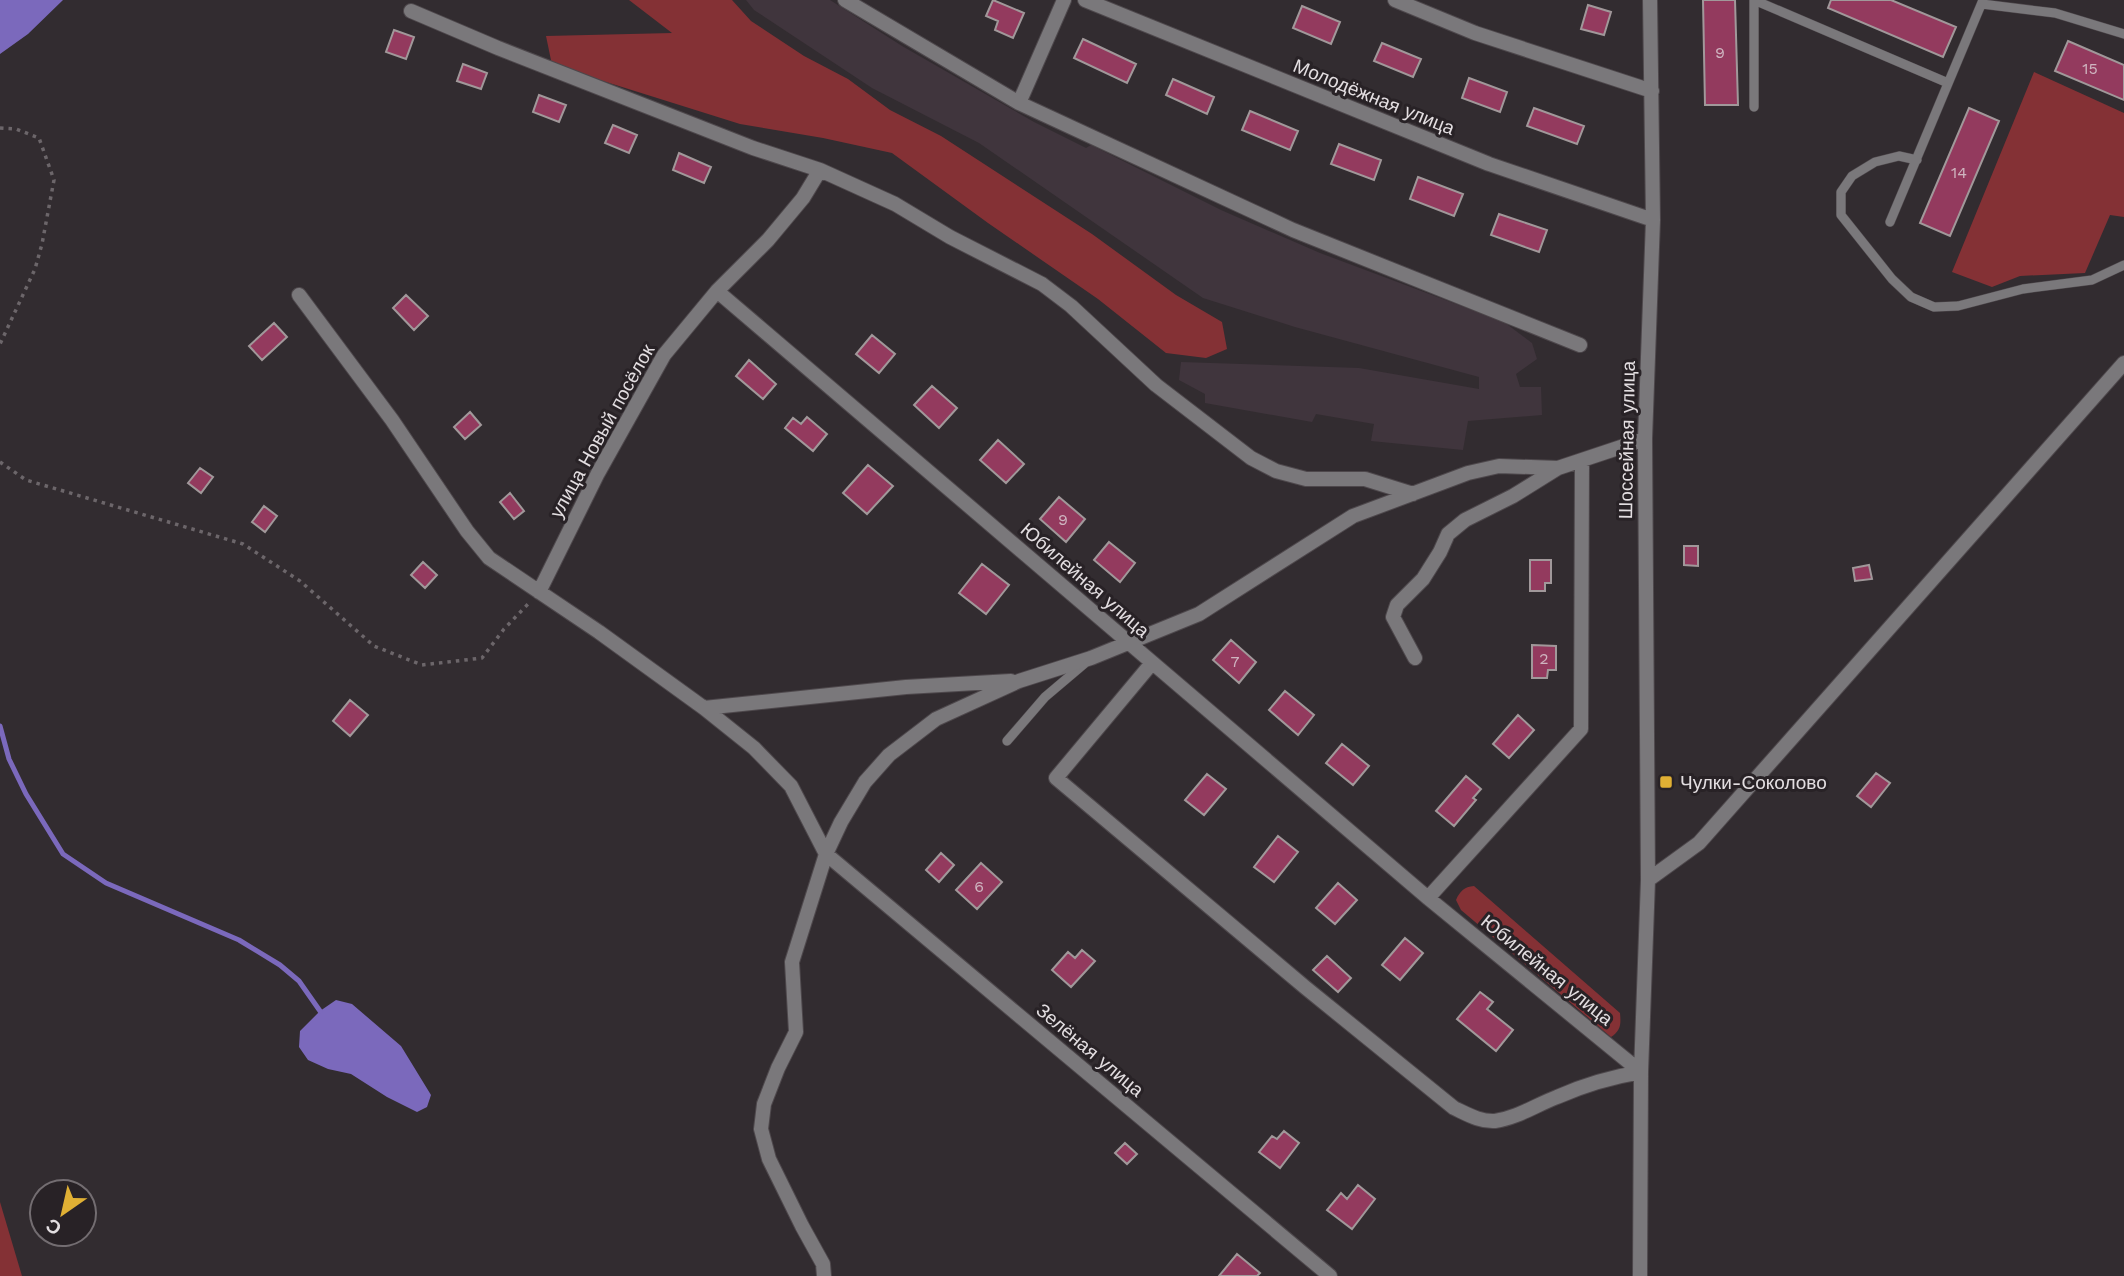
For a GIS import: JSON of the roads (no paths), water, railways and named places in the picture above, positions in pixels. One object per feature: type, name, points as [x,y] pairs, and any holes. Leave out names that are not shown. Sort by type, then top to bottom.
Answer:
[{"type":"street","points":[[845,0],[1019,103],[1293,230],[1580,345]]},
{"type":"street","points":[[1019,103],[1064,0]]},
{"type":"street","name":"Молодёжная улица","points":[[1085,0],[1489,164],[1653,220]]},
{"type":"street","points":[[1395,0],[1475,33],[1652,91]]},
{"type":"street","name":"Шоссейная улица","points":[[1640,1276],[1641,1072],[1648,880],[1645,439],[1653,220],[1650,0]]},
{"type":"street","points":[[411,11],[728,138],[820,170],[895,204],[950,237],[1042,284],[1071,306],[1156,385],[1251,458],[1276,471],[1306,479],[1365,479],[1413,494]]},
{"type":"street","name":"улица Новый посёлок","points":[[539,592],[598,473],[664,355],[717,291],[768,240],[803,198],[820,170]]},
{"type":"street","name":"Юбилейная улица","points":[[717,291],[1428,898],[1641,1072]]},
{"type":"street","points":[[299,295],[392,420],[467,531],[489,558],[599,632],[754,748],[791,786],[826,854]]},
{"type":"street","points":[[1648,880],[1699,843],[2124,363]]},
{"type":"street","points":[[1415,658],[1393,617],[1397,605],[1423,579],[1448,534],[1465,520],[1513,496],[1558,468],[1645,439]]},
{"type":"street","points":[[1428,898],[1581,729],[1582,461]]},
{"type":"street","points":[[824,1276],[823,1264],[769,1159],[761,1129],[764,1104],[796,1032],[792,962],[826,854],[865,782],[889,755],[936,719],[1020,681],[1091,658],[1199,614],[1353,516],[1468,473],[1499,466],[1558,468]]},
{"type":"street","points":[[1152,663],[1056,778],[1306,988],[1454,1108],[1474,1118],[1494,1121],[1519,1114],[1604,1079],[1641,1072]]},
{"type":"street","points":[[704,708],[906,687],[1020,681]]},
{"type":"street","name":"Зелёная улица","points":[[826,854],[1330,1276]]},
{"type":"lane","points":[[1754,107],[1754,0],[1948,83]]},
{"type":"lane","points":[[1890,222],[1982,2],[2055,13],[2124,34]]},
{"type":"lane","points":[[1916,160],[1899,156],[1875,162],[1852,176],[1841,192],[1841,215],[1892,279],[1911,297],[1934,307],[1958,306],[2023,289],[2092,280],[2124,265]]},
{"type":"lane","points":[[1007,741],[1045,697],[1091,658]]},
{"type":"waterway","points":[[0,726],[9,759],[26,794],[63,854],[106,883],[239,940],[280,965],[299,981],[320,1011]]},
{"type":"place","name":"Чулки-Соколово","points":[[1666,782]]}]
